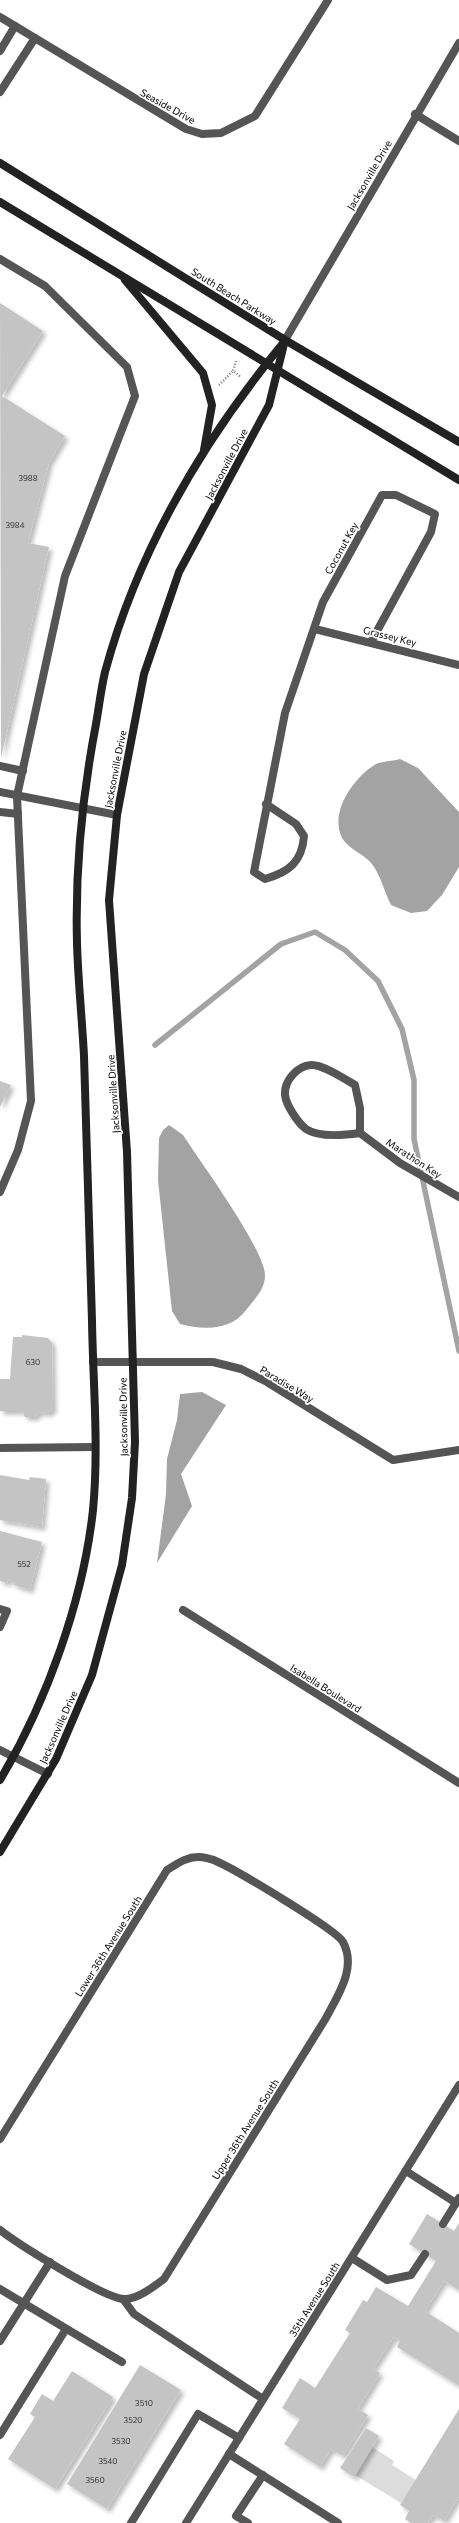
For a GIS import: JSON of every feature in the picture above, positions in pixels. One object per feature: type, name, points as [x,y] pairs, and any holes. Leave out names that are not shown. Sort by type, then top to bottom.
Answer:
[{"type":"street","name":"Seaside Drive","points":[[0,17],[186,130],[202,134],[221,133],[255,116],[328,0]]},
{"type":"street","points":[[0,51],[15,26]]},
{"type":"street","points":[[0,92],[35,38]]},
{"type":"street","name":"Jacksonville Drive","points":[[0,1780],[14,1757],[45,1690],[79,1592],[93,1510],[95,1447],[90,1222],[77,942],[78,863],[82,809],[90,754],[105,673],[139,574],[176,496],[266,364],[285,340],[415,114],[459,43]]},
{"type":"street","points":[[415,114],[459,141]]},
{"type":"street","name":"South Beach Parkway","points":[[0,163],[285,340],[459,442]]},
{"type":"street","points":[[0,202],[459,480]]},
{"type":"street","points":[[0,259],[45,286],[122,362],[127,368],[134,396],[65,576],[17,796],[31,1101],[18,1150],[0,1192]]},
{"type":"street","points":[[120,275],[203,373],[212,405],[202,456]]},
{"type":"street","name":"Jacksonville Drive","points":[[0,1852],[56,1759],[92,1676],[122,1565],[132,1491],[135,1442],[126,1152],[109,900],[117,815],[144,674],[179,572],[269,406],[279,371],[285,340]]},
{"type":"street","name":"Coconut Key","points":[[266,804],[296,824],[304,836],[303,850],[295,864],[280,875],[265,879],[254,872],[266,804],[285,713],[323,602],[382,495],[396,495],[434,514],[431,532],[372,642]]},
{"type":"street","name":"Grassey Key","points":[[315,629],[372,642],[459,665]]},
{"type":"street","points":[[0,766],[23,771]]},
{"type":"street","points":[[0,792],[117,815]]},
{"type":"street","points":[[0,812],[18,814]]},
{"type":"street","points":[[311,1065],[341,1076],[355,1085],[360,1108],[360,1133],[339,1136],[306,1129],[293,1113],[285,1096],[288,1080],[299,1069],[311,1065]]},
{"type":"street","name":"Marathon Key","points":[[360,1133],[400,1163],[457,1197]]},
{"type":"street","name":"Paradise Way","points":[[93,1362],[213,1362],[241,1368],[267,1382],[393,1460],[448,1453],[459,1450]]},
{"type":"street","points":[[0,1448],[95,1447]]},
{"type":"street","points":[[0,1609],[7,1611],[0,1627]]},
{"type":"street","name":"Isabella Boulevard","points":[[183,1610],[459,1783]]},
{"type":"street","points":[[0,1750],[48,1774]]},
{"type":"street","name":"Lower 36th Avenue South","points":[[0,2139],[168,1870],[182,1860],[197,1857],[217,1861],[280,1897]]},
{"type":"street","name":"Upper 36th Avenue South","points":[[123,2299],[143,2293],[164,2279],[326,2018],[347,1978],[348,1957],[343,1940],[280,1897]]},
{"type":"street","name":"35th Avenue South","points":[[186,2523],[459,2086]]},
{"type":"street","points":[[406,2171],[457,2200],[443,2224]]},
{"type":"street","points":[[0,2230],[50,2262],[92,2286],[123,2299],[134,2314],[263,2399]]},
{"type":"street","points":[[352,2258],[388,2280],[411,2275],[424,2254]]},
{"type":"street","points":[[0,2341],[50,2262]]},
{"type":"street","points":[[0,2289],[122,2362]]},
{"type":"street","points":[[0,2435],[66,2329]]},
{"type":"street","points":[[130,2523],[198,2414],[239,2438]]},
{"type":"street","points":[[229,2454],[338,2523]]},
{"type":"street","points":[[248,2523],[236,2516],[262,2475]]},
{"type":"path","points":[[217,388],[233,371],[236,361]]},
{"type":"path","points":[[233,371],[242,378]]},
{"type":"shaded area","points":[[400,759],[418,768],[459,812],[459,867],[442,895],[427,911],[411,913],[391,905],[375,868],[368,860],[345,842],[339,828],[341,807],[352,786],[360,777],[376,764]]},
{"type":"shaded area","points":[[169,1125],[183,1135],[216,1184],[244,1227],[262,1264],[265,1281],[258,1294],[240,1317],[225,1325],[207,1328],[180,1324],[172,1311],[158,1180],[159,1138],[163,1130]]},
{"type":"shaded area","points":[[202,1392],[226,1405],[181,1474],[192,1506],[157,1563],[166,1494],[167,1459],[177,1420],[180,1394]]},
{"type":"shaded area","points":[[372,2447],[394,2461],[392,2465],[416,2480],[401,2503],[355,2475]]},
{"type":"building","points":[[0,303],[43,331],[2,396],[65,436],[49,463],[28,543],[49,547],[1,758]]},
{"type":"building","points":[[0,1081],[11,1085],[0,1107]]},
{"type":"building","points":[[22,1335],[48,1338],[52,1343],[53,1409],[49,1413],[39,1412],[35,1417],[25,1417],[22,1411],[0,1411],[0,1379],[10,1379],[13,1337],[22,1337]]},
{"type":"building","points":[[0,1475],[29,1480],[30,1477],[46,1479],[42,1527],[0,1520]]},
{"type":"building","points":[[0,1531],[42,1542],[30,1590],[14,1585],[15,1583],[8,1580],[7,1583],[0,1581]]},
{"type":"building","points":[[427,2214],[454,2231],[459,2223],[459,2290],[444,2281],[425,2311],[459,2333],[459,2386],[397,2347],[400,2341],[394,2337],[373,2369],[380,2373],[358,2409],[368,2415],[343,2456],[331,2449],[320,2467],[284,2444],[300,2419],[282,2408],[300,2378],[315,2388],[350,2333],[345,2330],[363,2300],[367,2302],[376,2287],[408,2306],[436,2261],[409,2244]]},
{"type":"building","points":[[140,2365],[181,2390],[107,2509],[67,2484]]},
{"type":"building","points":[[72,2371],[113,2397],[55,2489],[8,2459],[35,2417],[30,2414],[42,2394],[53,2401]]},
{"type":"building","points":[[459,2409],[459,2496],[444,2521],[433,2515],[428,2523],[411,2523],[405,2519],[409,2511],[400,2505]]},
{"type":"building","points":[[366,2428],[379,2436],[354,2477],[340,2468]]},
{"type":"waterway","points":[[155,1045],[281,944],[315,932],[345,950],[378,981],[402,1029],[414,1080],[414,1139],[459,1351]]}]
